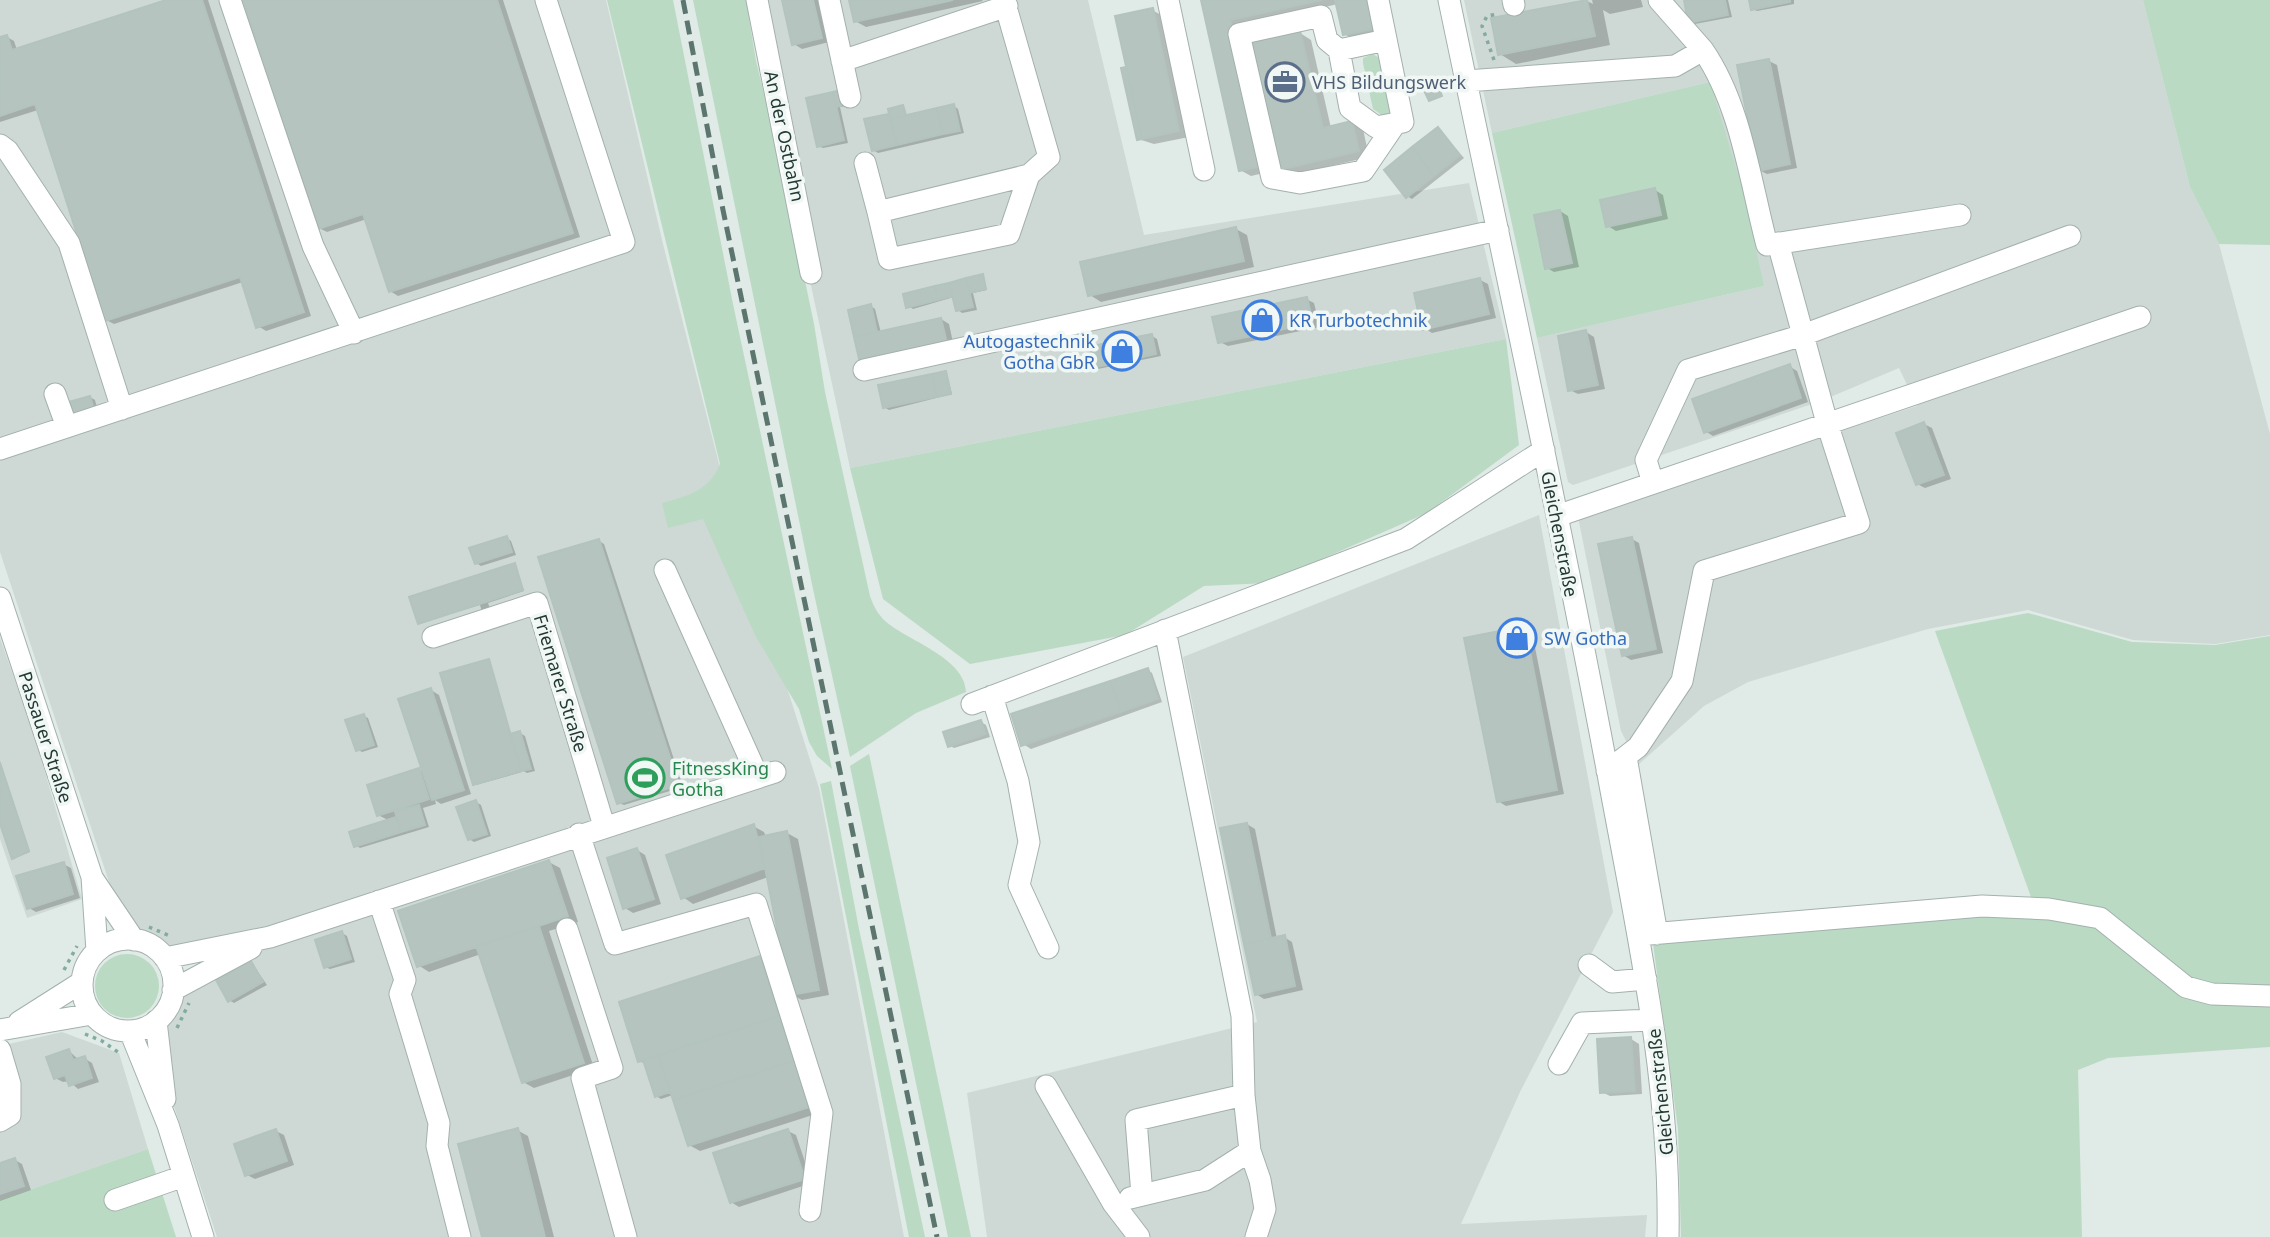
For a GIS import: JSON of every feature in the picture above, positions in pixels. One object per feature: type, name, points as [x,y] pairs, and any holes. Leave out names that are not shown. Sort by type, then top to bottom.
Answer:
[{"type":"street","points":[[230,0],[313,246],[354,333]]},
{"type":"street","points":[[0,449],[624,242],[547,0]]},
{"type":"street","name":"An der Ostbahn","points":[[757,0],[811,273]]},
{"type":"street","points":[[829,0],[850,97]]},
{"type":"street","points":[[1168,0],[1204,170]]},
{"type":"street","points":[[1378,0],[1403,122],[1395,124],[1376,127],[1350,108],[1339,50],[1327,40],[1321,16],[1240,34],[1272,178],[1300,183],[1363,171],[1395,124]]},
{"type":"street","name":"Gleichenstraße","points":[[1449,0],[1544,450],[1607,771],[1647,934],[1646,979],[1669,1173],[1668,1237]]},
{"type":"street","points":[[1659,0],[1703,50],[1717,71],[1729,103],[1767,245],[1960,215]]},
{"type":"street","points":[[842,61],[1006,3],[1049,157],[1029,175],[878,212]]},
{"type":"street","points":[[1339,50],[1386,40]]},
{"type":"street","points":[[1466,81],[1675,66],[1703,50]]},
{"type":"street","points":[[0,145],[8,150],[69,243],[122,409]]},
{"type":"street","points":[[865,163],[889,258],[1009,234],[1029,175]]},
{"type":"street","points":[[864,370],[1498,230]]},
{"type":"street","points":[[1653,483],[1646,460],[1688,370],[1803,335],[2070,236]]},
{"type":"street","points":[[1607,771],[1638,747],[1682,681],[1704,571],[1859,523],[1827,423],[1779,243]]},
{"type":"street","points":[[1557,516],[2140,317]]},
{"type":"street","points":[[55,394],[67,427]]},
{"type":"street","points":[[1048,948],[1019,885],[1029,842],[1018,781],[982,700],[1406,539],[1544,450]]},
{"type":"street","points":[[165,958],[271,937],[579,834],[767,775],[666,570]]},
{"type":"street","name":"Passauer Straße","points":[[0,598],[92,877],[97,951]]},
{"type":"street","name":"Friemarer Straße","points":[[433,637],[537,603],[604,826]]},
{"type":"street","points":[[1165,630],[1242,1016],[1244,1095],[1250,1151],[1260,1180],[1265,1209],[1256,1237]]},
{"type":"street","points":[[1626,757],[1647,934],[1982,906],[2049,909],[2100,918],[2186,987],[2212,994],[2270,996]]},
{"type":"street","points":[[579,834],[615,944],[756,904],[822,1113],[810,1211]]},
{"type":"street","name":"Passauer Straße","points":[[92,877],[140,933]]},
{"type":"street","points":[[379,901],[405,980],[400,994],[439,1123],[438,1146],[460,1237]]},
{"type":"street","points":[[567,929],[612,1068],[582,1079],[626,1237]]},
{"type":"street","points":[[140,933],[165,958],[172,971],[173,990],[166,1011],[156,1021],[130,1031],[116,1030],[92,1014],[85,1002],[82,982],[89,959],[97,951],[113,942],[140,933]]},
{"type":"street","points":[[173,990],[271,937]]},
{"type":"street","points":[[1589,965],[1612,982],[1646,979]]},
{"type":"street","points":[[6,1028],[82,982]]},
{"type":"street","points":[[6,1028],[92,1014]]},
{"type":"street","points":[[1559,1063],[1582,1023],[1652,1020]]},
{"type":"street","points":[[156,1021],[149,1051],[168,1125],[203,1237]]},
{"type":"street","points":[[130,1031],[149,1051]]},
{"type":"street","points":[[0,1050],[11,1098],[10,1115],[0,1121]]},
{"type":"street","points":[[1046,1086],[1113,1203],[1139,1237]]},
{"type":"street","points":[[1142,1195],[1136,1120],[1244,1095]]},
{"type":"street","points":[[1113,1203],[1205,1180],[1250,1151]]},
{"type":"street","points":[[115,1200],[184,1177]]},
{"type":"path","points":[[1507,78],[1489,54],[1482,26],[1487,16],[1515,10],[1513,3]]},
{"type":"path","points":[[57,998],[53,988],[87,924],[95,922]]},
{"type":"path","points":[[140,933],[184,941],[188,953]]},
{"type":"path","points":[[66,1018],[69,1028],[102,1041],[125,1057],[169,1045],[198,983],[197,977]]},
{"type":"shaded area","points":[[0,0],[606,0],[663,244],[732,515],[819,788],[904,1237],[217,1237],[170,1094],[167,1046],[168,1021],[184,996],[205,981],[192,943],[172,946],[133,926],[113,894],[0,552]]},
{"type":"shaded area","points":[[750,0],[1088,0],[1144,235],[1469,183],[1506,339],[850,468]]},
{"type":"shaded area","points":[[1464,0],[2143,0],[2190,187],[2219,244],[2270,434],[2270,635],[2215,644],[2133,640],[2028,610],[1928,629],[1748,682],[1704,706],[1638,765],[1621,731],[1578,517],[1917,406],[1899,368],[1821,401],[1573,485],[1568,482],[1537,338],[1764,286],[1710,82],[1492,133]]},
{"type":"shaded area","points":[[1539,515],[1613,912],[1520,1092],[1461,1224],[1647,1215],[1645,1237],[987,1237],[967,1093],[1257,1022],[1183,657]]},
{"type":"shaded area","points":[[0,638],[35,738],[82,899],[27,918],[0,839]]},
{"type":"shaded area","points":[[62,1032],[119,1053],[148,1149],[0,1200],[0,1046]]},
{"type":"green space","points":[[607,0],[673,0],[733,304],[832,769],[817,756],[809,742],[799,709],[755,635],[703,519],[668,528],[662,503],[697,491],[710,480],[720,464]]},
{"type":"green space","points":[[693,0],[746,0],[756,61],[814,324],[825,392],[871,599],[884,620],[932,650],[956,669],[966,692],[916,713],[850,757],[813,589]]},
{"type":"green space","points":[[2143,0],[2270,0],[2270,245],[2219,244],[2190,187]]},
{"type":"green space","points":[[1373,54],[1381,59],[1392,108],[1390,114],[1383,116],[1373,109],[1363,63],[1363,58]]},
{"type":"green space","points":[[1710,82],[1744,194],[1764,286],[1537,338],[1492,133]]},
{"type":"green space","points":[[1506,339],[1519,445],[1427,513],[1267,583],[1204,586],[1125,635],[970,664],[883,599],[850,468]]},
{"type":"green space","points":[[2028,613],[2132,642],[2215,645],[2270,636],[2270,1047],[2108,1058],[2078,1070],[2082,1237],[1681,1237],[1678,1129],[1652,936],[2035,908],[1935,631]]},
{"type":"green space","points":[[869,754],[971,1237],[948,1237],[850,766]]},
{"type":"green space","points":[[831,781],[859,929],[925,1237],[909,1237],[820,784]]},
{"type":"green space","points":[[127,954],[145,960],[153,968],[159,986],[153,1004],[145,1012],[127,1018],[109,1012],[101,1004],[95,986],[101,968],[109,960]]},
{"type":"green space","points":[[148,1149],[176,1237],[0,1237],[0,1200]]},
{"type":"building","points":[[166,0],[202,0],[304,312],[256,328],[240,277],[105,321],[35,104],[0,116],[0,37],[7,35],[12,50]]},
{"type":"building","points":[[243,0],[497,0],[573,233],[389,292],[363,214],[318,229]]},
{"type":"building","points":[[782,0],[813,0],[822,38],[792,45]]},
{"type":"building","points":[[849,0],[953,0],[854,22]]},
{"type":"building","points":[[1201,0],[1322,0],[1230,20],[1262,166],[1239,171]]},
{"type":"building","points":[[1335,0],[1369,0],[1376,28],[1343,35]]},
{"type":"building","points":[[1587,0],[1595,36],[1498,55],[1491,18]]},
{"type":"building","points":[[1684,0],[1725,0],[1728,15],[1688,23]]},
{"type":"building","points":[[1749,0],[1790,0],[1790,2],[1751,10]]},
{"type":"building","points":[[1153,8],[1179,131],[1142,139],[1115,16]]},
{"type":"building","name":"VHS Bildungswerk","points":[[1300,31],[1323,128],[1352,121],[1359,151],[1279,170],[1250,43]]},
{"type":"building","points":[[1769,59],[1790,164],[1758,171],[1737,65]]},
{"type":"building","points":[[1126,67],[1142,139],[1137,140],[1121,68]]},
{"type":"building","points":[[1436,81],[1442,96],[1429,101],[1422,86]]},
{"type":"building","points":[[841,90],[845,105],[836,107],[833,92]]},
{"type":"building","points":[[833,92],[844,140],[817,147],[806,98]]},
{"type":"building","points":[[954,104],[960,131],[943,134],[937,108]]},
{"type":"building","points":[[903,105],[906,115],[890,119],[888,109]]},
{"type":"building","points":[[937,108],[943,134],[897,145],[890,119]]},
{"type":"building","points":[[889,114],[897,145],[872,151],[864,119]]},
{"type":"building","points":[[1438,127],[1460,155],[1434,176],[1412,147]]},
{"type":"building","points":[[1412,147],[1434,176],[1406,198],[1384,170]]},
{"type":"building","points":[[1655,188],[1661,215],[1606,227],[1600,200]]},
{"type":"building","points":[[1560,210],[1572,263],[1545,269],[1534,215]]},
{"type":"building","points":[[1236,227],[1244,261],[1088,296],[1080,262]]},
{"type":"building","points":[[983,274],[986,289],[969,293],[966,278]]},
{"type":"building","points":[[966,278],[973,307],[956,311],[949,283]]},
{"type":"building","points":[[1480,278],[1489,314],[1422,330],[1414,293]]},
{"type":"building","points":[[949,283],[953,296],[938,300],[935,286]]},
{"type":"building","points":[[935,286],[938,300],[906,308],[903,294]]},
{"type":"building","name":"KR Turbotechnik","points":[[1307,297],[1313,323],[1218,343],[1212,317]]},
{"type":"building","points":[[871,304],[877,332],[854,337],[848,310]]},
{"type":"building","points":[[941,318],[947,343],[860,363],[854,337]]},
{"type":"building","points":[[1586,330],[1598,385],[1568,391],[1558,336]]},
{"type":"building","name":"Autogastechnik Gotha GbR","points":[[1152,334],[1156,354],[1091,368],[1087,347]]},
{"type":"building","points":[[1790,364],[1801,398],[1704,433],[1692,399]]},
{"type":"building","points":[[946,371],[951,394],[936,397],[932,374]]},
{"type":"building","points":[[932,374],[936,397],[883,408],[878,385]]},
{"type":"building","points":[[90,396],[95,413],[75,419],[69,402]]},
{"type":"building","points":[[1924,422],[1944,475],[1916,485],[1896,433]]},
{"type":"building","points":[[507,536],[512,552],[475,564],[469,548]]},
{"type":"building","points":[[1632,537],[1656,649],[1622,656],[1598,544]]},
{"type":"building","points":[[599,539],[679,785],[617,804],[538,557]]},
{"type":"building","points":[[515,563],[523,590],[418,624],[409,597]]},
{"type":"building","points":[[1525,626],[1557,790],[1497,802],[1464,638]]},
{"type":"building","points":[[489,659],[521,771],[473,785],[440,673]]},
{"type":"building","points":[[1148,668],[1158,699],[1121,712],[1110,681]]},
{"type":"building","points":[[1110,681],[1121,712],[1021,746],[1011,714]]},
{"type":"building","points":[[431,688],[464,790],[432,800],[398,699]]},
{"type":"building","points":[[364,714],[374,745],[356,751],[345,720]]},
{"type":"building","points":[[981,720],[986,734],[948,747],[943,732]]},
{"type":"building","points":[[520,731],[531,769],[521,771],[510,734]]},
{"type":"building","points":[[0,763],[29,851],[12,859],[0,824]]},
{"type":"building","points":[[419,768],[429,799],[377,816],[367,785]]},
{"type":"building","points":[[476,800],[487,834],[468,840],[456,807]]},
{"type":"building","points":[[419,805],[425,825],[401,832],[395,812]]},
{"type":"building","points":[[396,817],[401,832],[354,847],[349,832]]},
{"type":"building","points":[[1247,823],[1271,938],[1244,944],[1220,828]]},
{"type":"building","points":[[754,824],[765,868],[681,899],[666,855]]},
{"type":"building","points":[[787,831],[819,990],[790,995],[759,837]]},
{"type":"building","points":[[637,848],[654,899],[623,909],[607,858]]},
{"type":"building","points":[[549,860],[568,916],[417,967],[398,911]]},
{"type":"building","points":[[64,862],[73,894],[27,909],[16,876]]},
{"type":"building","points":[[539,926],[584,1063],[522,1083],[476,946]]},
{"type":"building","points":[[342,931],[351,959],[324,968],[315,940]]},
{"type":"building","points":[[1285,935],[1295,986],[1255,995],[1244,944]]},
{"type":"building","points":[[760,956],[779,1016],[638,1062],[619,1002]]},
{"type":"building","points":[[251,961],[263,982],[228,1002],[216,980]]},
{"type":"building","points":[[779,1016],[794,1061],[673,1100],[658,1055]]},
{"type":"building","points":[[1631,1037],[1635,1091],[1600,1093],[1597,1039]]},
{"type":"building","points":[[69,1049],[73,1060],[85,1056],[92,1078],[69,1086],[65,1075],[54,1079],[46,1057]]},
{"type":"building","points":[[658,1055],[670,1092],[655,1097],[643,1060]]},
{"type":"building","points":[[794,1061],[809,1107],[688,1146],[673,1100]]},
{"type":"building","points":[[518,1128],[545,1237],[482,1237],[458,1144]]},
{"type":"building","points":[[276,1129],[287,1161],[245,1176],[234,1144]]},
{"type":"building","points":[[788,1129],[805,1179],[730,1203],[713,1153]]},
{"type":"building","points":[[15,1158],[24,1186],[0,1194],[0,1163]]},
{"type":"railway","points":[[683,0],[723,210],[937,1237]]},
{"type":"place","name":"VHS Bildungswerk","points":[[1285,82]]},
{"type":"place","name":"KR Turbotechnik","points":[[1262,320]]},
{"type":"place","name":"Autogastechnik Gotha GbR","points":[[1122,351]]},
{"type":"place","name":"SW Gotha","points":[[1517,638]]},
{"type":"place","name":"FitnessKing Gotha","points":[[645,778]]}]
